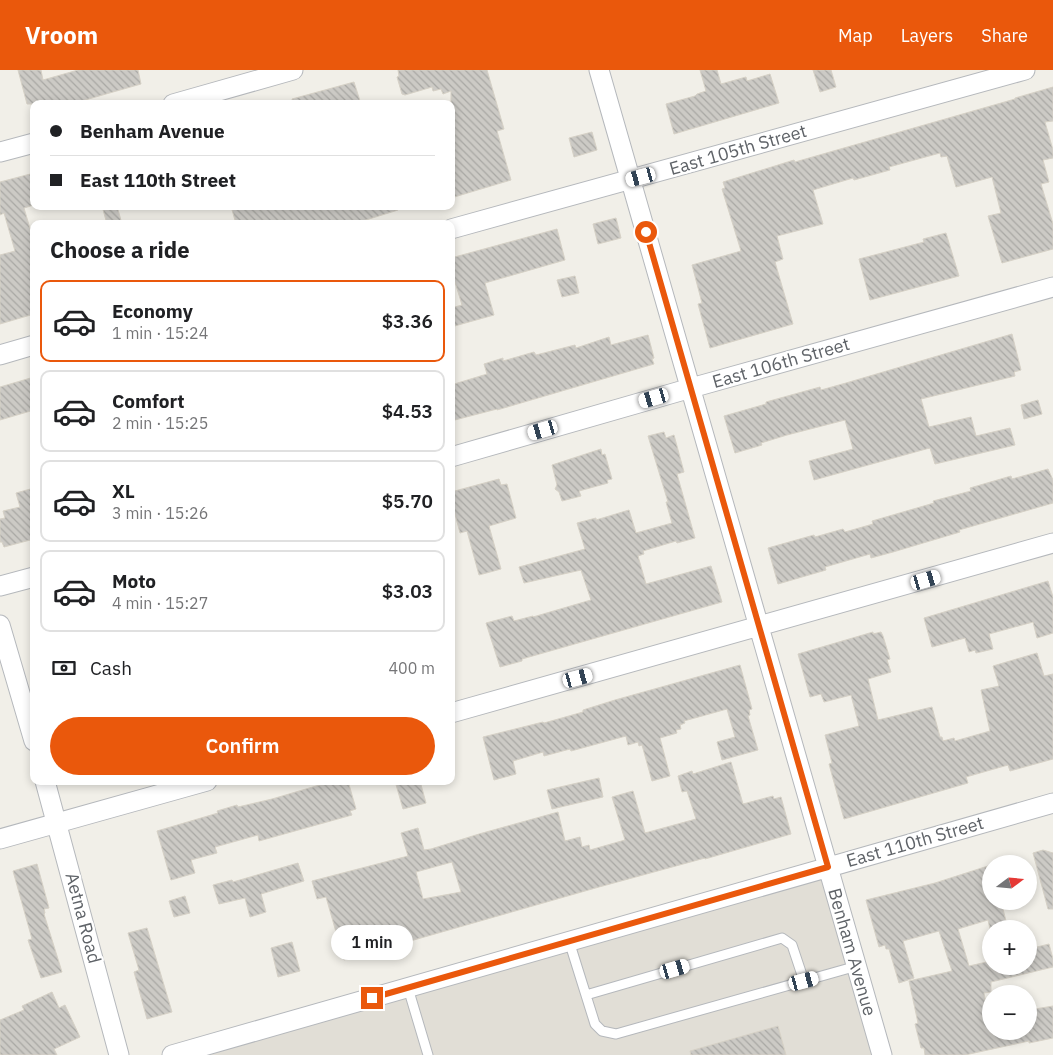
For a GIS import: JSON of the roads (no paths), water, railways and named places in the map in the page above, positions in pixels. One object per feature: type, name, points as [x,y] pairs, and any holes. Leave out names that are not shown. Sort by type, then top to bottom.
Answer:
[{"type":"street","points":[[187,100],[293,70]]},
{"type":"street","name":"Benham Avenue","points":[[599,70],[882,1055]]},
{"type":"street","name":"East 105th Street","points":[[455,228],[1026,70]]},
{"type":"street","points":[[0,152],[30,144]]},
{"type":"street","name":"East 106th Street","points":[[455,455],[1053,287]]},
{"type":"street","points":[[0,355],[30,346]]},
{"type":"street","points":[[455,712],[759,628],[1053,543]]},
{"type":"street","points":[[0,586],[30,577]]},
{"type":"street","points":[[0,625],[30,727]]},
{"type":"street","name":"Aetna Road","points":[[47,785],[119,1055]]},
{"type":"street","points":[[0,840],[193,785]]},
{"type":"street","name":"East 110th Street","points":[[172,1055],[1053,803]]},
{"type":"lane","points":[[586,994],[782,938],[792,945],[804,981]]},
{"type":"lane","points":[[569,941],[595,1024],[602,1030],[616,1034],[857,966]]},
{"type":"lane","points":[[408,988],[428,1055]]}]
